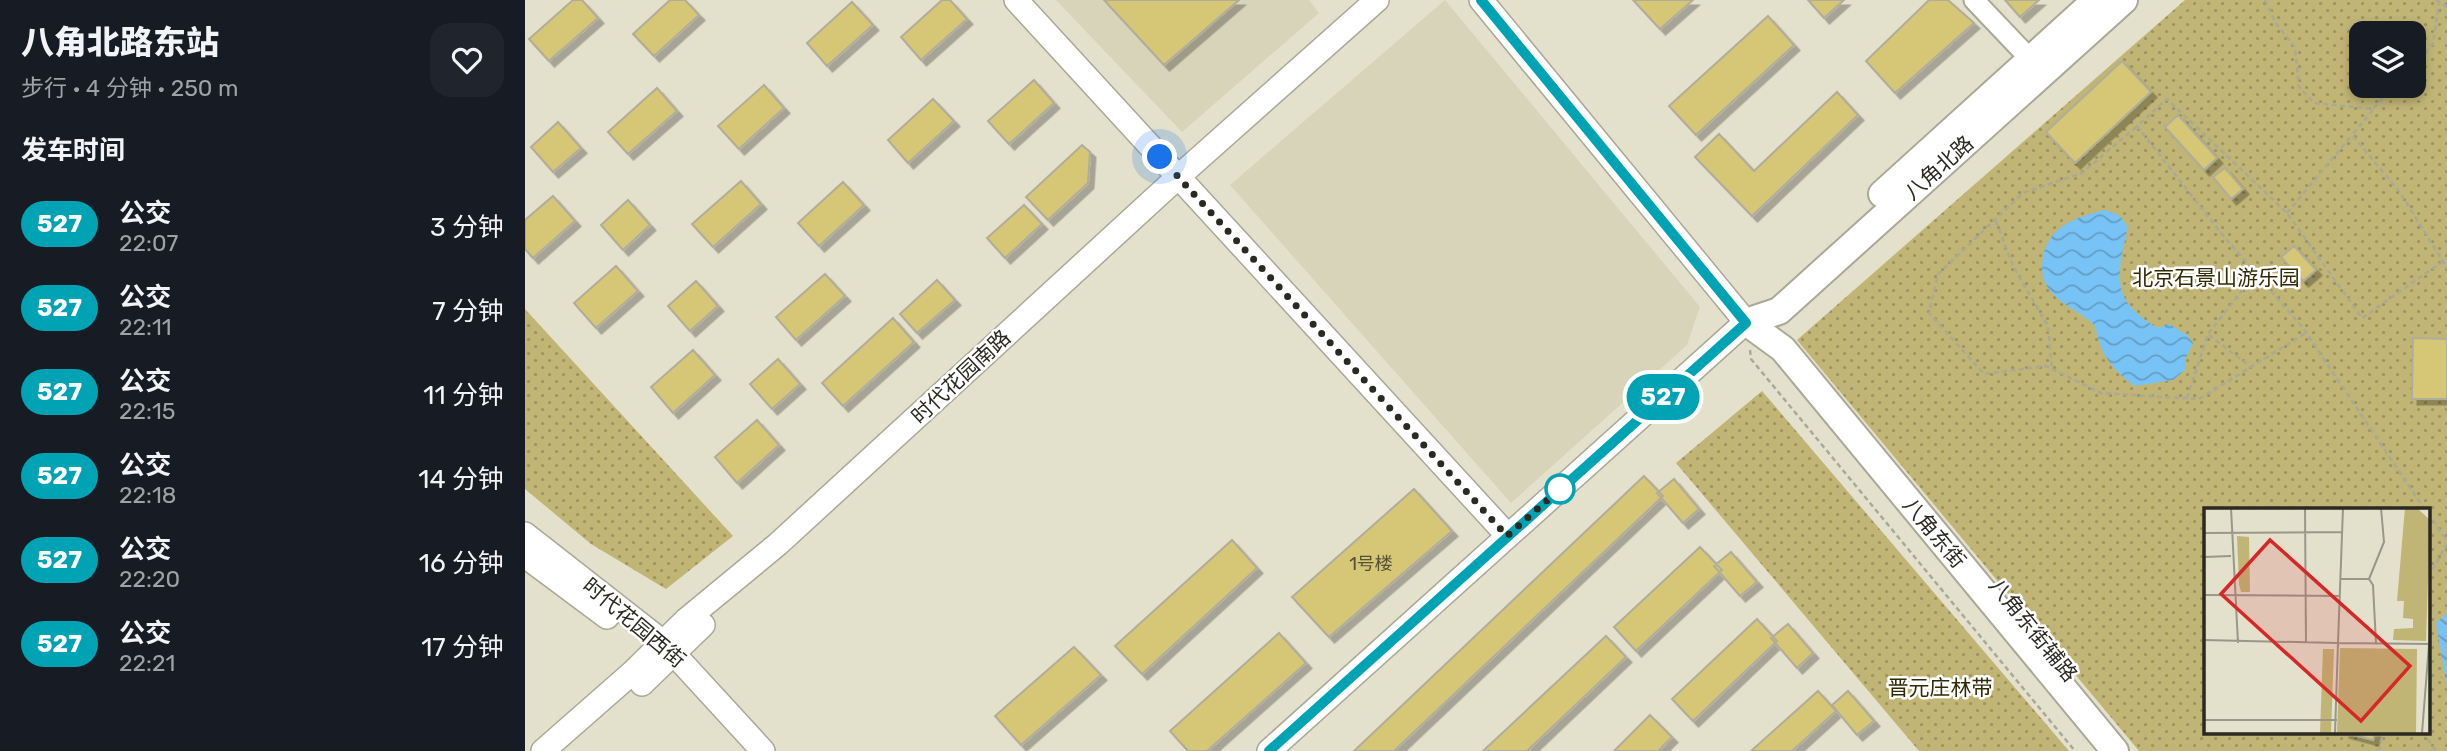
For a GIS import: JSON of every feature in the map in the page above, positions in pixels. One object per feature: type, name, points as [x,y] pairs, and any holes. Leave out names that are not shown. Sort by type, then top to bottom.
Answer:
[{"type":"main road","name":"八角北路","points":[[1746,323],[1776,291],[2096,0]]},
{"type":"main road","name":"八角北路","points":[[1746,323],[1779,311],[2124,0]]},
{"type":"main road","name":"八角东街","points":[[1746,323],[1783,349],[2115,751]]},
{"type":"main road","name":"八角东街","points":[[1746,323],[2097,751]]},
{"type":"main road","name":"八角东街辅路","points":[[1842,421],[1926,500],[2132,751]]},
{"type":"street","points":[[1016,0],[1507,536]]},
{"type":"street","name":"时代花园南路","points":[[543,751],[664,653],[802,534],[1377,0]]},
{"type":"street","name":"时代花园南路","points":[[1183,182],[1397,0]]},
{"type":"street","name":"八角东街","points":[[1481,0],[1746,323]]},
{"type":"street","points":[[1974,0],[2031,60]]},
{"type":"street","name":"八角北路","points":[[1269,751],[1746,323]]},
{"type":"street","name":"时代花园西街","points":[[525,534],[664,653],[763,751]]},
{"type":"street","name":"时代花园西街","points":[[525,556],[664,653],[742,751]]},
{"type":"street","name":"时代花园南路","points":[[566,751],[664,653]]},
{"type":"path","points":[[2265,0],[2275,22],[2295,47],[2299,87],[2314,103],[2373,109]]},
{"type":"path","points":[[2426,51],[2433,44],[2438,2],[2447,7]]},
{"type":"path","points":[[2287,213],[2384,98]]},
{"type":"path","points":[[2306,333],[2199,399],[2101,393],[2046,366],[1984,374],[1929,313],[1938,274],[2023,193],[2082,173],[2167,99],[2287,213],[2362,318],[2442,262]]},
{"type":"path","points":[[2137,126],[2306,333],[2425,508]]},
{"type":"path","points":[[2352,135],[2399,191],[2447,268]]},
{"type":"path","points":[[1996,219],[2013,266],[2048,326],[2052,369]]},
{"type":"path","points":[[2187,398],[2207,334],[2255,273]]},
{"type":"path","name":"八角东街","points":[[1746,323],[1751,359],[2075,751]]},
{"type":"path","points":[[2207,334],[2251,367]]},
{"type":"path","points":[[2429,514],[2447,542],[2429,575]]},
{"type":"path","points":[[2424,734],[2436,751]]},
{"type":"shaded area","points":[[1056,0],[1309,0],[1319,13],[1182,132]]},
{"type":"shaded area","points":[[1445,0],[1700,307],[1687,345],[1511,503],[1230,185]]},
{"type":"green space","name":"北京石景山游乐园","points":[[2185,0],[2447,0],[2447,751],[2139,751],[1797,340]]},
{"type":"green space","points":[[525,309],[733,536],[666,589],[591,544],[525,489]]},
{"type":"green space","name":"晋元庄林带","points":[[1762,391],[2069,751],[1919,751],[1676,463]]},
{"type":"water","points":[[2105,210],[2120,216],[2128,227],[2120,273],[2124,296],[2131,307],[2158,328],[2169,324],[2187,335],[2193,343],[2186,358],[2185,370],[2173,380],[2135,386],[2127,380],[2104,353],[2095,326],[2057,298],[2044,280],[2043,256],[2058,230],[2075,219]]},
{"type":"water","points":[[2447,613],[2447,686],[2436,623]]},
{"type":"building","points":[[573,0],[582,0],[598,18],[549,61],[529,39]]},
{"type":"building","points":[[670,0],[685,0],[699,15],[654,56],[633,34]]},
{"type":"building","points":[[942,0],[950,0],[967,19],[921,60],[901,37]]},
{"type":"building","points":[[1104,0],[1239,0],[1164,65]]},
{"type":"building","points":[[1633,0],[1693,0],[1660,29]]},
{"type":"building","points":[[1808,0],[1844,0],[1824,18]]},
{"type":"building","points":[[1929,0],[1948,0],[1974,23],[1895,93],[1866,61]]},
{"type":"building","points":[[2005,0],[2039,0],[2020,17]]},
{"type":"building","points":[[852,2],[873,25],[827,66],[807,43]]},
{"type":"building","points":[[1768,16],[1794,45],[1696,135],[1669,106]]},
{"type":"building","points":[[2122,61],[2151,92],[2075,163],[2046,132]]},
{"type":"building","points":[[1034,80],[1054,103],[1009,144],[988,121]]},
{"type":"building","points":[[764,85],[784,108],[739,149],[718,126]]},
{"type":"building","points":[[657,88],[677,111],[628,154],[608,132]]},
{"type":"building","points":[[1837,92],[1858,115],[1752,216],[1695,157],[1719,134],[1754,171]]},
{"type":"building","points":[[933,99],[954,121],[908,163],[888,140]]},
{"type":"building","points":[[2178,115],[2217,158],[2204,170],[2165,127]]},
{"type":"building","points":[[558,122],[581,148],[553,172],[531,147]]},
{"type":"building","points":[[1082,145],[1090,152],[1088,183],[1048,220],[1026,197]]},
{"type":"building","points":[[2225,168],[2243,189],[2231,199],[2213,177]]},
{"type":"building","points":[[741,181],[761,204],[713,247],[692,224]]},
{"type":"building","points":[[843,182],[864,205],[819,246],[798,223]]},
{"type":"building","points":[[553,196],[575,221],[533,258],[525,249],[525,220]]},
{"type":"building","points":[[628,200],[650,225],[623,250],[601,225]]},
{"type":"building","points":[[1024,205],[1042,224],[1005,258],[987,238]]},
{"type":"building","points":[[2294,246],[2316,270],[2303,281],[2281,257]]},
{"type":"building","points":[[616,266],[638,291],[596,328],[574,303]]},
{"type":"building","points":[[825,274],[845,296],[796,340],[776,317]]},
{"type":"building","points":[[937,280],[955,300],[917,333],[900,314]]},
{"type":"building","points":[[696,281],[718,306],[690,331],[668,306]]},
{"type":"building","points":[[893,318],[914,342],[843,406],[822,383]]},
{"type":"building","points":[[2413,338],[2447,339],[2447,399],[2412,399]]},
{"type":"building","points":[[693,350],[715,375],[673,413],[651,387]]},
{"type":"building","points":[[778,359],[800,384],[772,409],[750,384]]},
{"type":"building","points":[[757,420],[779,445],[737,483],[715,457]]},
{"type":"building","points":[[1644,476],[1663,496],[1394,751],[1354,751]]},
{"type":"building","points":[[1674,479],[1699,509],[1683,523],[1657,493]]},
{"type":"building","points":[[1414,489],[1452,531],[1329,637],[1292,597]]},
{"type":"building","points":[[1232,540],[1257,568],[1142,674],[1115,646]]},
{"type":"building","points":[[1700,547],[1722,570],[1636,651],[1614,627]]},
{"type":"building","points":[[1731,552],[1757,582],[1740,596],[1714,566]]},
{"type":"building","points":[[1757,619],[1777,641],[1693,721],[1672,699]]},
{"type":"building","points":[[1788,624],[1813,653],[1797,668],[1771,638]]},
{"type":"building","points":[[1279,633],[1306,663],[1207,751],[1188,751],[1170,731]]},
{"type":"building","points":[[1606,636],[1626,657],[1527,751],[1483,751]]},
{"type":"building","points":[[1074,647],[1101,675],[1021,745],[995,716]]},
{"type":"building","points":[[1818,691],[1836,711],[1792,751],[1751,751]]},
{"type":"building","points":[[1848,691],[1874,721],[1857,735],[1832,705]]},
{"type":"building","points":[[1650,715],[1672,737],[1658,751],[1614,751]]},
{"type":"building","points":[[2350,734],[2374,734],[2373,740]]},
{"type":"bus line","name":"527","points":[[1269,751],[1746,323],[1481,0]]},
{"type":"route","points":[[1160,157],[1507,536],[1560,489]]}]
